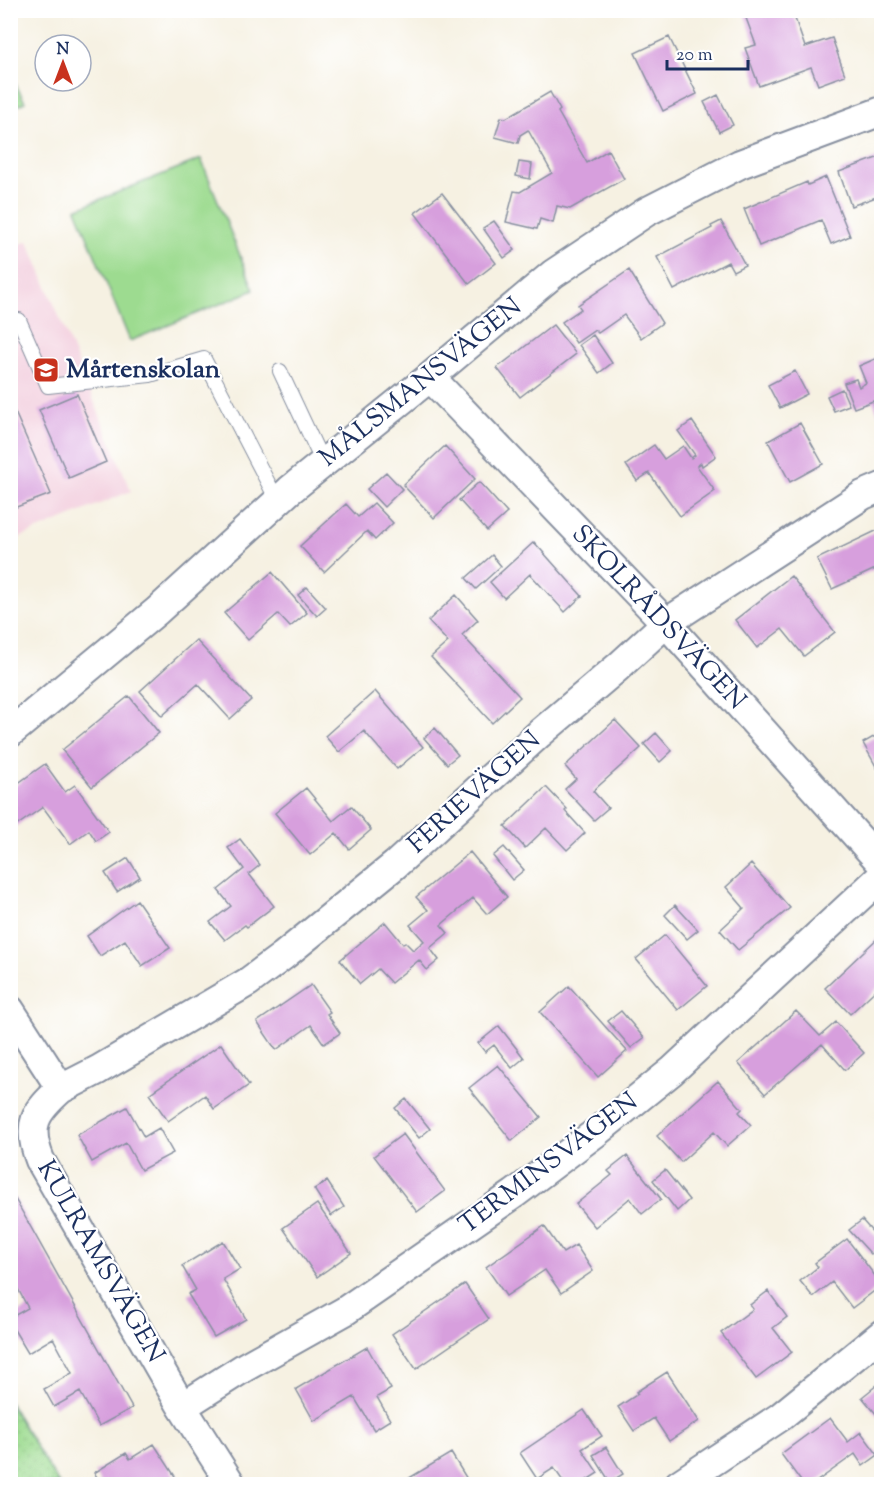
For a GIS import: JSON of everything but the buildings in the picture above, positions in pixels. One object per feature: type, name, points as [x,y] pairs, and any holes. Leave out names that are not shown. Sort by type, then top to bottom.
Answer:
[{"type":"street","name":"MÅLSMANSVÄGEN","points":[[10,733],[157,611],[323,463],[553,274],[646,212],[740,164],[882,111]]},
{"type":"street","name":"SKOLRÅDSVÄGEN","points":[[430,377],[666,623],[882,864]]},
{"type":"street","name":"FERIEVÄGEN","points":[[61,1089],[99,1070],[248,982],[395,865],[666,623],[863,495],[882,487]]},
{"type":"street","name":"TERMINSVÄGEN","points":[[182,1407],[245,1367],[345,1311],[514,1194],[594,1134],[672,1071],[882,876]]},
{"type":"street","points":[[10,1010],[61,1089]]},
{"type":"street","name":"KULRAMSVÄGEN","points":[[61,1089],[44,1104],[35,1118],[36,1149],[182,1407],[231,1485]]},
{"type":"street","points":[[680,1485],[780,1417],[882,1334]]},
{"type":"lane","points":[[19,320],[48,386],[150,375],[204,358],[278,502]]},
{"type":"lane","points":[[280,371],[323,463]]},
{"type":"shaded area","name":"Mårtenskolan","points":[[28,241],[131,491],[11,541],[11,248]]},
{"type":"green space","points":[[10,74],[25,102],[11,109],[10,109]]},
{"type":"green space","points":[[201,159],[254,290],[130,341],[76,209]]},
{"type":"green space","points":[[10,1404],[59,1484],[11,1484]]},
{"type":"place","name":"Mårtenskolan","points":[[46,370]]}]
